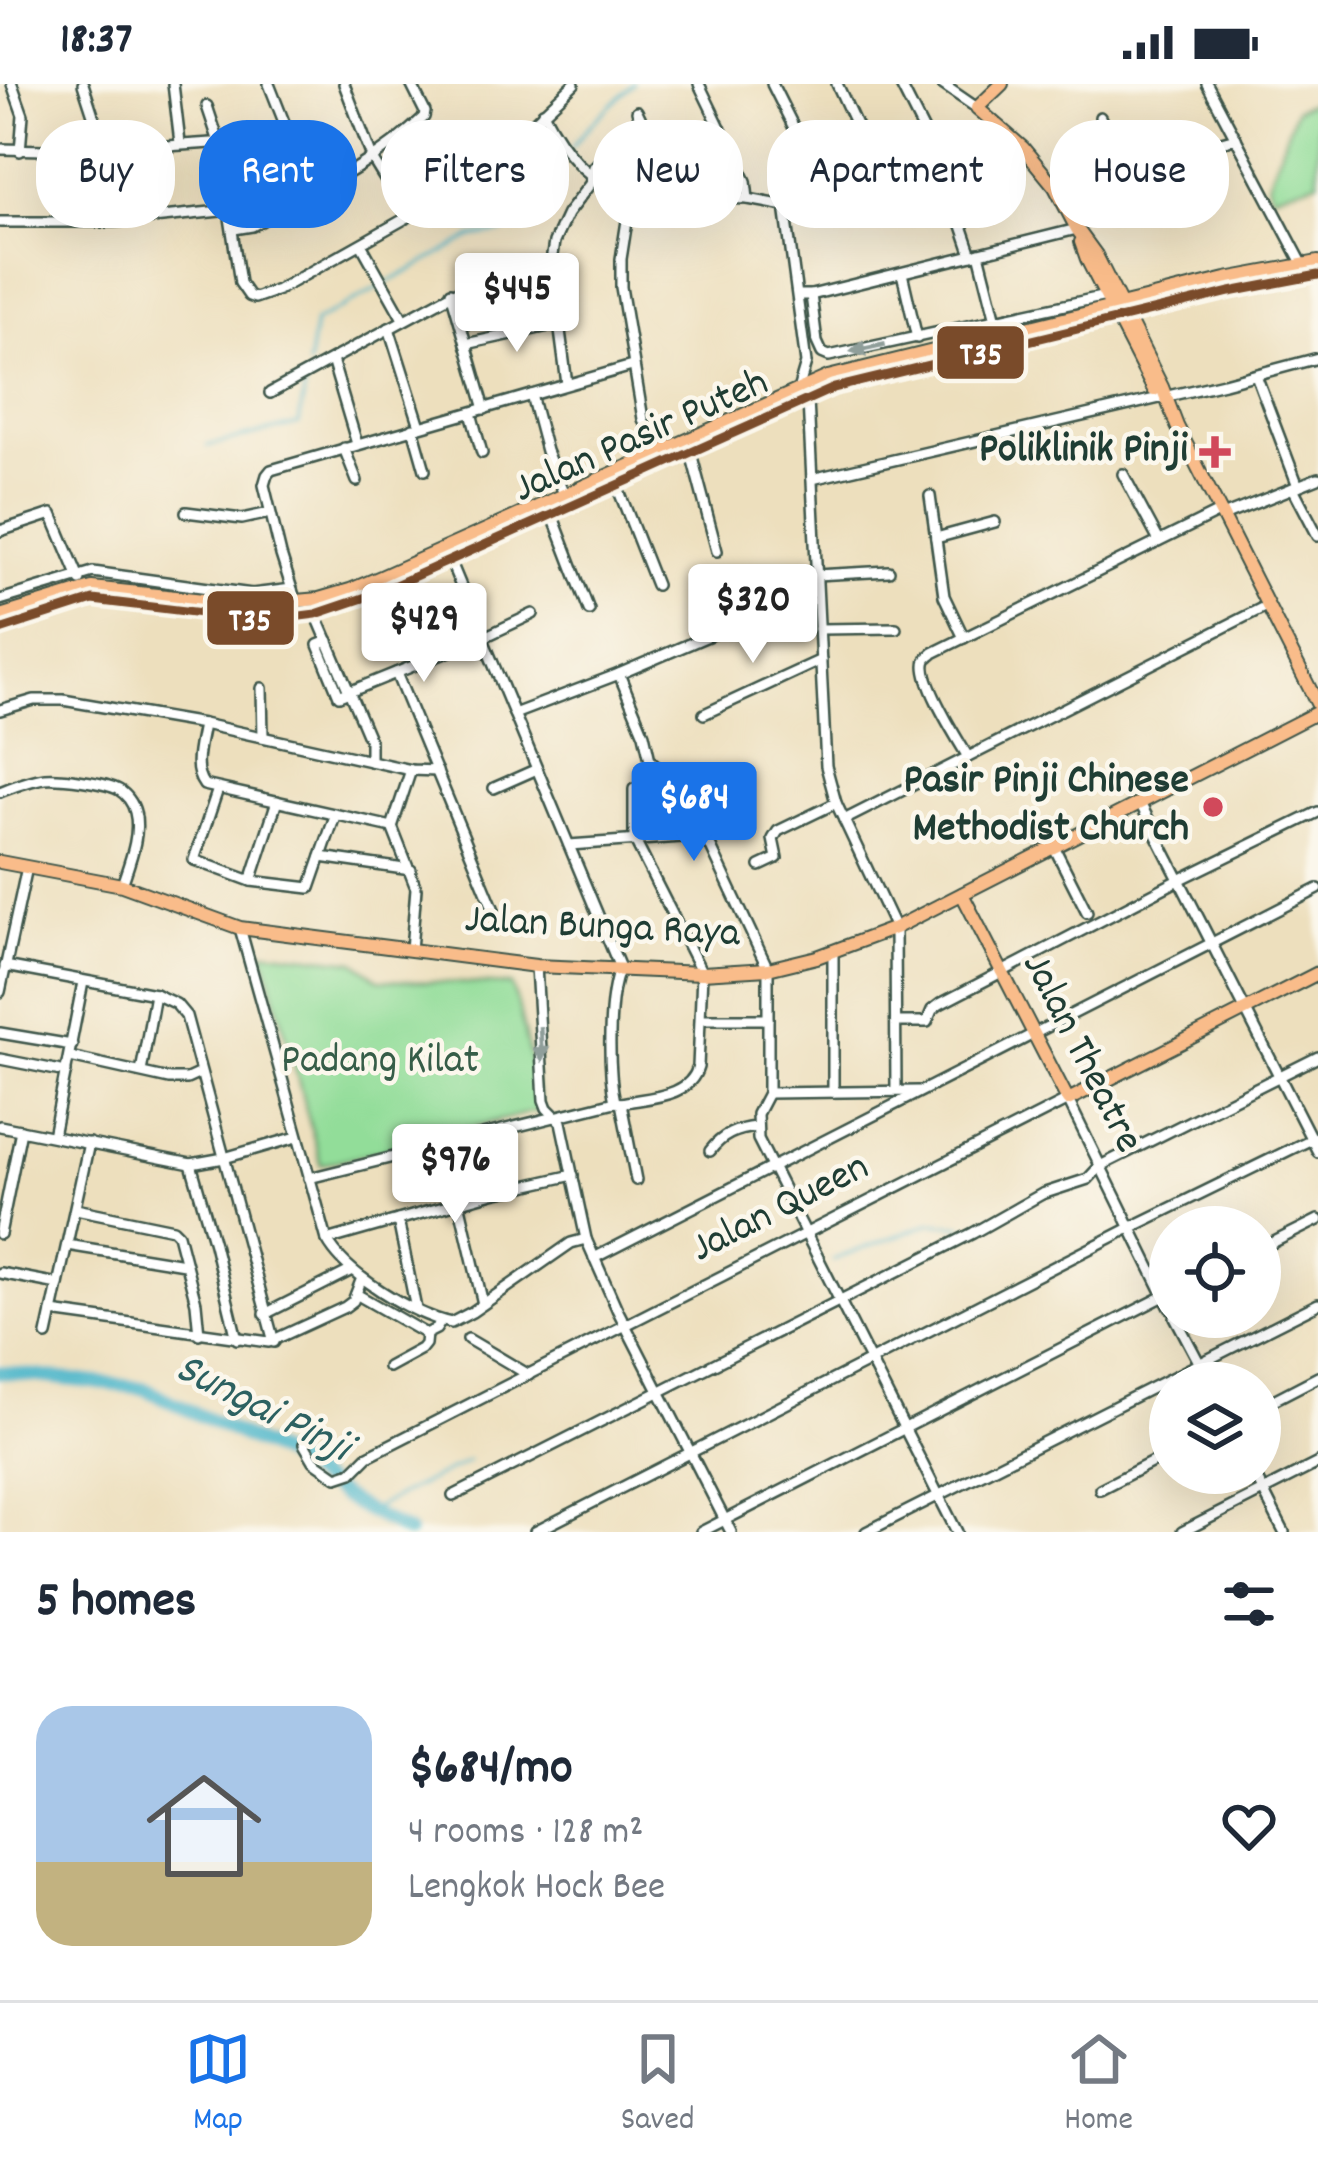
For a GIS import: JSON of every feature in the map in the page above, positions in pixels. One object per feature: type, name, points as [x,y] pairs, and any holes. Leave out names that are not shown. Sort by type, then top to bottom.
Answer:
[{"type":"main road","points":[[991,120],[977,108],[1002,84]]},
{"type":"main road","points":[[1026,152],[1050,181]]},
{"type":"main road","points":[[1077,229],[1096,255],[1117,307],[1162,387],[1318,708]]},
{"type":"main road","name":"Jalan Pasir Puteh","points":[[0,630],[88,600],[244,618],[316,614],[375,594],[691,453],[803,395],[828,377],[1226,279],[1318,262]]},
{"type":"main road","name":"Jalan Pasir Puteh","points":[[0,616],[81,583],[98,588],[173,589],[250,605],[350,590],[658,453],[803,395],[1117,307],[1318,275]]},
{"type":"main road","points":[[81,583],[88,595],[121,597],[133,604]]},
{"type":"main road","name":"Jalan Bunga Raya","points":[[0,862],[122,885],[240,928],[536,966],[702,973],[768,969],[895,928],[1318,708]]},
{"type":"main road","name":"Jalan Theatre","points":[[962,894],[1068,1100]]},
{"type":"main road","name":"Jalan Queen","points":[[1068,1100],[1318,973]]},
{"type":"street","points":[[12,84],[23,115],[20,151]]},
{"type":"street","points":[[83,84],[95,120]]},
{"type":"street","points":[[173,84],[180,143]]},
{"type":"street","points":[[269,84],[283,120]]},
{"type":"street","points":[[344,84],[381,173]]},
{"type":"street","points":[[357,169],[402,139],[424,117],[424,106],[411,84]]},
{"type":"street","points":[[535,120],[574,84]]},
{"type":"street","points":[[699,84],[746,181],[748,199]]},
{"type":"street","points":[[772,84],[790,120]]},
{"type":"street","points":[[837,84],[854,120]]},
{"type":"street","points":[[900,84],[918,120]]},
{"type":"street","points":[[942,84],[977,108]]},
{"type":"street","points":[[963,84],[963,98]]},
{"type":"street","points":[[1207,84],[1303,265]]},
{"type":"street","points":[[207,106],[211,120]]},
{"type":"street","points":[[637,111],[642,120]]},
{"type":"street","points":[[543,112],[567,153],[592,176]]},
{"type":"street","points":[[1229,140],[1236,138]]},
{"type":"street","points":[[175,143],[199,142]]},
{"type":"street","points":[[0,149],[36,151]]},
{"type":"street","points":[[567,384],[551,262],[560,224],[593,173]]},
{"type":"street","points":[[743,199],[767,203]]},
{"type":"street","points":[[0,222],[114,222],[199,213]]},
{"type":"street","points":[[242,228],[233,230],[240,283],[255,298],[390,228]]},
{"type":"street","points":[[626,228],[620,272],[632,366],[643,419],[658,453]]},
{"type":"street","points":[[788,228],[806,363],[803,395],[812,479],[826,766],[836,803],[895,928],[896,1090]]},
{"type":"street","points":[[966,228],[996,320]]},
{"type":"street","points":[[798,295],[1077,229]]},
{"type":"street","points":[[362,244],[404,319]]},
{"type":"street","points":[[270,393],[451,292],[490,274],[551,262]]},
{"type":"street","points":[[902,273],[921,353]]},
{"type":"street","points":[[451,292],[485,409]]},
{"type":"street","points":[[811,295],[817,342],[822,353],[830,356],[996,320],[1117,307]]},
{"type":"street","points":[[466,344],[559,324]]},
{"type":"street","points":[[389,328],[424,470]]},
{"type":"street","points":[[812,479],[1318,358]]},
{"type":"street","points":[[332,360],[357,444]]},
{"type":"street","points":[[806,363],[828,377]]},
{"type":"street","points":[[294,595],[264,485],[279,465],[632,366]]},
{"type":"street","points":[[1256,375],[1318,536]]},
{"type":"street","points":[[531,395],[564,494]]},
{"type":"street","points":[[472,412],[482,453]]},
{"type":"street","points":[[344,448],[357,481]]},
{"type":"street","points":[[691,453],[717,551]]},
{"type":"street","points":[[1123,475],[1159,541]]},
{"type":"street","points":[[968,757],[929,687],[924,668],[933,653],[1159,541],[1318,478]]},
{"type":"street","points":[[617,486],[656,585]]},
{"type":"street","points":[[930,496],[946,605],[964,638]]},
{"type":"street","points":[[186,512],[242,519],[270,513]]},
{"type":"street","points":[[0,530],[52,514],[81,583],[0,600]]},
{"type":"street","points":[[552,514],[589,610]]},
{"type":"street","points":[[936,538],[994,522]]},
{"type":"street","points":[[450,560],[620,968],[613,999],[610,1071],[636,1180]]},
{"type":"street","points":[[816,575],[890,571]]},
{"type":"street","points":[[514,714],[815,590]]},
{"type":"street","points":[[844,820],[1268,605]]},
{"type":"street","points":[[316,614],[370,741],[370,761]]},
{"type":"street","points":[[350,692],[532,614]]},
{"type":"street","points":[[819,629],[896,628]]},
{"type":"street","points":[[704,714],[821,660]]},
{"type":"street","points":[[396,673],[494,910]]},
{"type":"street","points":[[619,674],[650,760],[669,772]]},
{"type":"street","points":[[262,688],[263,737]]},
{"type":"street","points":[[0,710],[34,700],[63,700],[203,724],[411,770],[437,770]]},
{"type":"street","points":[[203,724],[197,776],[204,785],[392,827]]},
{"type":"street","points":[[494,788],[537,769]]},
{"type":"street","points":[[411,770],[392,827],[416,888],[411,950]]},
{"type":"street","points":[[0,791],[49,778],[123,792],[136,817],[132,855],[122,885]]},
{"type":"street","points":[[218,789],[194,860],[251,881],[310,888],[335,816]]},
{"type":"street","points":[[309,1178],[687,1087],[694,1079],[702,973],[634,839],[634,789]]},
{"type":"street","points":[[251,881],[277,801]]},
{"type":"street","points":[[760,866],[777,858],[773,839],[778,831],[836,803]]},
{"type":"street","points":[[1140,803],[1315,1138],[1318,1152]]},
{"type":"street","points":[[674,837],[676,811],[684,808],[696,814],[768,969],[768,1093],[757,1114],[758,1139],[957,1532]]},
{"type":"street","points":[[897,1022],[927,1022],[940,1004],[1318,812]]},
{"type":"street","points":[[569,845],[704,838]]},
{"type":"street","points":[[1054,847],[1087,912]]},
{"type":"street","points":[[321,857],[411,870]]},
{"type":"street","points":[[0,992],[27,867]]},
{"type":"street","points":[[594,1258],[1318,889]]},
{"type":"street","points":[[240,928],[327,1240],[350,1271],[417,1310],[451,1323],[571,1243],[586,1239]]},
{"type":"street","points":[[833,951],[833,1092]]},
{"type":"street","points":[[5,966],[155,994],[176,1004],[186,1016],[274,1342]]},
{"type":"street","points":[[536,966],[544,1100],[558,1117],[586,1239],[731,1532]]},
{"type":"street","points":[[53,1136],[83,982]]},
{"type":"street","points":[[141,1072],[155,994]]},
{"type":"street","points":[[700,1019],[768,1019]]},
{"type":"street","points":[[0,1033],[170,1079],[200,1073]]},
{"type":"street","points":[[453,1496],[840,1302],[1042,1194],[1088,1179],[1100,1166],[1318,1057]]},
{"type":"street","points":[[0,1059],[66,1072]]},
{"type":"street","points":[[768,1093],[920,1091]]},
{"type":"street","name":"Jalan Theatre","points":[[1068,1100],[1149,1262]]},
{"type":"street","name":"Jalan Queen","points":[[314,1427],[306,1436],[305,1450],[314,1461],[337,1477],[352,1472],[368,1456],[1068,1100]]},
{"type":"street","points":[[0,1126],[191,1164],[297,1137]]},
{"type":"street","points":[[710,1151],[734,1131],[756,1127]]},
{"type":"street","points":[[0,1234],[21,1130]]},
{"type":"street","points":[[535,1532],[1315,1138]]},
{"type":"street","points":[[47,1336],[89,1143]]},
{"type":"street","points":[[191,1164],[237,1339]]},
{"type":"street","points":[[327,1240],[573,1175]]},
{"type":"street","points":[[459,1202],[483,1304]]},
{"type":"street","points":[[76,1208],[172,1229],[182,1243],[199,1334]]},
{"type":"street","points":[[398,1220],[417,1310]]},
{"type":"street","points":[[1281,1238],[1318,1220]]},
{"type":"street","points":[[67,1245],[184,1264]]},
{"type":"street","points":[[265,1314],[350,1271]]},
{"type":"street","points":[[0,1273],[58,1284]]},
{"type":"street","points":[[52,1312],[274,1342],[345,1307],[353,1301],[362,1278]]},
{"type":"street","points":[[356,1294],[426,1334]]},
{"type":"street","points":[[700,1532],[1149,1304]]},
{"type":"street","points":[[1201,1362],[1318,1304]]},
{"type":"street","points":[[426,1334],[441,1321]]},
{"type":"street","points":[[388,1367],[422,1348],[426,1334]]},
{"type":"street","points":[[467,1339],[529,1375]]},
{"type":"street","points":[[1281,1396],[1318,1377]]},
{"type":"street","points":[[866,1532],[1149,1388]]},
{"type":"street","points":[[1281,1483],[1318,1463]]},
{"type":"street","points":[[1100,1489],[1149,1464]]},
{"type":"street","points":[[1182,1532],[1259,1494]]},
{"type":"street","points":[[1264,1494],[1284,1532]]},
{"type":"green space","points":[[1318,100],[1318,181],[1272,195],[1268,183],[1296,109]]},
{"type":"green space","name":"Padang Kilat","points":[[263,951],[355,961],[379,980],[511,985],[541,1110],[321,1165]]},
{"type":"waterway","points":[[572,147],[633,84]]},
{"type":"waterway","points":[[308,366],[315,322],[472,237],[507,228]]},
{"type":"waterway","points":[[207,446],[299,424],[306,380]]},
{"type":"waterway","points":[[833,1260],[931,1223],[962,1226]]},
{"type":"waterway","name":"Sungai Pinji","points":[[0,1372],[143,1388],[286,1457],[354,1504],[408,1532]]},
{"type":"waterway","points":[[368,1511],[468,1461]]},
{"type":"transit line","name":"T35","points":[[0,630],[93,600],[244,618],[316,614],[375,594],[834,388],[1318,275]]},
{"type":"place","name":"Poliklinik Pinji","points":[[1215,452]]},
{"type":"place","name":"Pasir Pinji Chinese Methodist Church","points":[[1213,807]]}]
